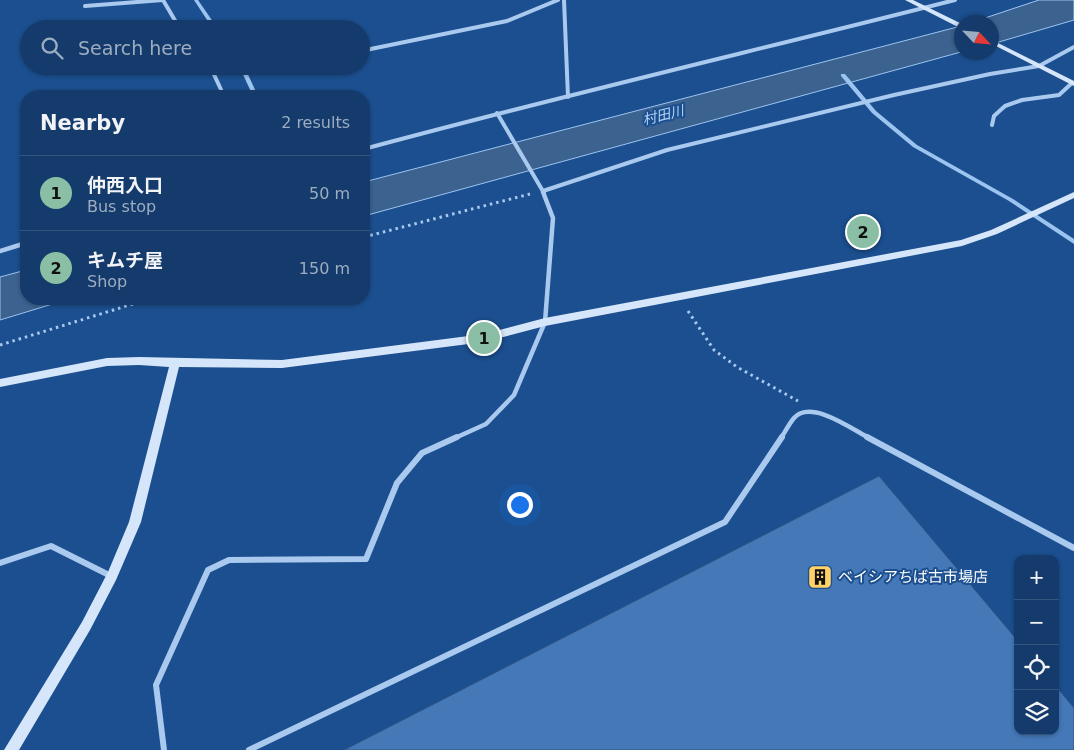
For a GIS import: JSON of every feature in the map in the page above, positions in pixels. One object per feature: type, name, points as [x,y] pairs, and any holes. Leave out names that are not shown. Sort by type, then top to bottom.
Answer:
[{"type":"street","points":[[84,6],[163,0],[175,20]]},
{"type":"street","points":[[370,49],[507,21],[558,0]]},
{"type":"street","points":[[564,0],[568,97]]},
{"type":"street","points":[[908,0],[954,23]]},
{"type":"street","points":[[370,148],[497,113],[926,9],[955,0]]},
{"type":"street","points":[[992,125],[994,116],[1005,106],[1022,100],[1059,95],[1073,84],[999,46]]},
{"type":"street","points":[[543,191],[667,150],[894,95],[990,74],[1039,66],[1074,48]]},
{"type":"street","points":[[214,75],[221,90]]},
{"type":"street","points":[[164,750],[156,685],[208,570],[229,560],[366,559],[396,483],[422,454],[486,424],[514,395],[545,322],[553,218],[543,191],[497,113]]},
{"type":"street","points":[[0,383],[107,362],[282,364],[484,338],[545,322],[962,242],[1017,222],[1074,195]]},
{"type":"street","points":[[0,251],[20,245]]},
{"type":"street","points":[[11,750],[86,626],[112,576],[135,522],[175,364]]},
{"type":"street","points":[[249,750],[725,522],[795,417],[806,412],[822,413],[1074,548]]},
{"type":"street","points":[[0,563],[51,546],[112,576]]},
{"type":"path","points":[[370,235],[543,191]]},
{"type":"path","points":[[678,297],[714,350],[737,367],[797,398],[806,412]]},
{"type":"path","points":[[0,345],[130,305]]},
{"type":"water","points":[[1039,0],[1074,0],[1074,20],[999,42],[999,15],[994,15]]},
{"type":"water","name":"村田川","points":[[954,28],[954,54],[370,214],[370,180]]},
{"type":"water","points":[[20,272],[20,305],[49,305],[0,320],[0,277]]},
{"type":"building","name":"ベイシアちば古市場店","points":[[879,476],[1014,636],[1014,735],[1059,735],[1059,690],[1074,708],[1074,750],[344,750]]},
{"type":"waterway","points":[[196,0],[210,20]]},
{"type":"waterway","points":[[246,75],[253,90]]},
{"type":"waterway","points":[[843,75],[874,112],[915,146],[1011,200],[1074,242]]},
{"type":"place","name":"キムチ屋","points":[[863,232]]},
{"type":"place","name":"仲西入口","points":[[484,338]]},
{"type":"place","name":"ベイシアちば古市場店","points":[[820,577]]}]
